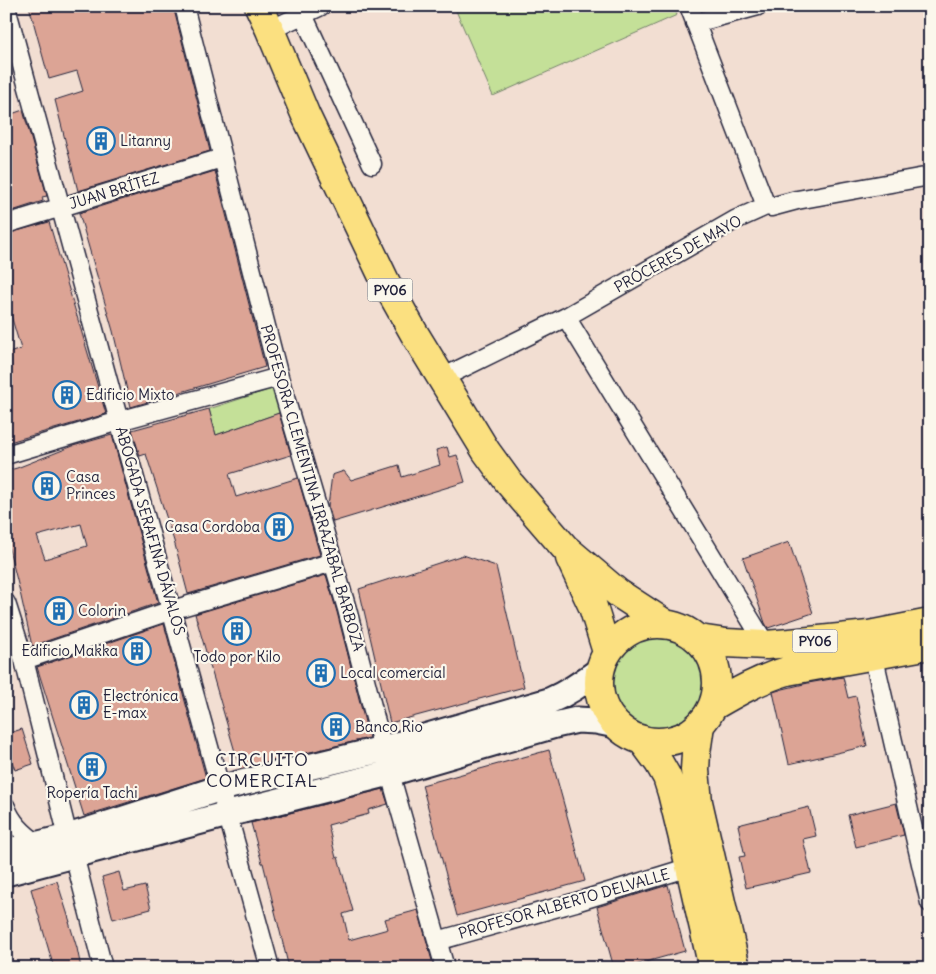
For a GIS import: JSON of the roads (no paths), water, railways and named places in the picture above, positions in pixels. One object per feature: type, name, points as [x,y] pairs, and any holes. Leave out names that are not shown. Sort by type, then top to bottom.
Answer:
[{"type":"main road","name":"PY06","points":[[265,18],[306,116],[386,283],[414,333],[486,451],[510,484],[565,548],[618,593],[664,623]]},
{"type":"main road","name":"PY06","points":[[565,548],[593,607],[604,661],[599,688],[602,704],[616,725],[624,732],[642,740],[658,742],[673,740],[688,734],[706,716],[746,686],[770,676],[871,645],[930,623]]},
{"type":"main road","name":"PY06","points":[[604,661],[619,638],[636,628],[654,623],[664,623],[683,628],[699,639],[713,658],[717,674],[717,690],[706,716]]},
{"type":"main road","name":"PY06","points":[[699,639],[726,644],[930,645]]},
{"type":"main road","points":[[6,873],[221,788],[383,749],[549,701],[564,695],[578,686],[604,661]]},
{"type":"main road","points":[[706,716],[696,753],[695,770],[698,802],[736,968]]},
{"type":"main road","points":[[6,852],[38,844],[71,846],[228,814],[390,773],[577,720],[596,720],[616,725]]},
{"type":"main road","points":[[642,740],[667,777],[672,793],[713,968]]},
{"type":"street","name":"ABOGADA SERAFINA DÁVALOS","points":[[6,6],[270,968]]},
{"type":"street","name":"PROFESORA CLEMENTINA IRRAZABAL BARBOZA","points":[[184,6],[279,377],[347,609],[383,749],[445,968]]},
{"type":"street","points":[[265,18],[321,6]]},
{"type":"street","points":[[689,6],[766,206]]},
{"type":"street","points":[[695,23],[758,6]]},
{"type":"street","points":[[301,10],[372,164]]},
{"type":"street","name":"JUAN BRÍTEZ","points":[[6,224],[222,158]]},
{"type":"street","name":"PRÓCERES DE MAYO","points":[[442,378],[566,317],[735,220],[766,206],[930,176]]},
{"type":"street","points":[[566,317],[766,645]]},
{"type":"street","points":[[6,455],[119,421],[279,377]]},
{"type":"street","points":[[24,660],[172,610],[333,562]]},
{"type":"street","points":[[6,603],[24,660],[103,968]]},
{"type":"street","points":[[871,645],[930,903]]},
{"type":"street","points":[[6,807],[21,829],[38,844]]},
{"type":"street","name":"PROFESOR ALBERTO DELVALLE","points":[[437,941],[576,902],[690,866]]},
{"type":"place","name":"Litanny","points":[[101,141]]},
{"type":"place","name":"Edificio Mixto","points":[[67,395]]},
{"type":"place","name":"Casa Princes","points":[[47,486]]},
{"type":"place","name":"Casa Cordoba","points":[[279,527]]},
{"type":"place","name":"Colorin","points":[[59,611]]},
{"type":"place","name":"Todo por Kilo","points":[[237,631]]},
{"type":"place","name":"Edificio Makka","points":[[137,651]]},
{"type":"place","name":"Local comercial","points":[[321,673]]},
{"type":"place","name":"Electrónica E-max","points":[[84,705]]},
{"type":"place","name":"Banco Rio","points":[[336,727]]},
{"type":"place","name":"Ropería Tachi","points":[[92,767]]},
{"type":"district","name":"CIRCUITO COMERCIAL","points":[[262,770]]}]
